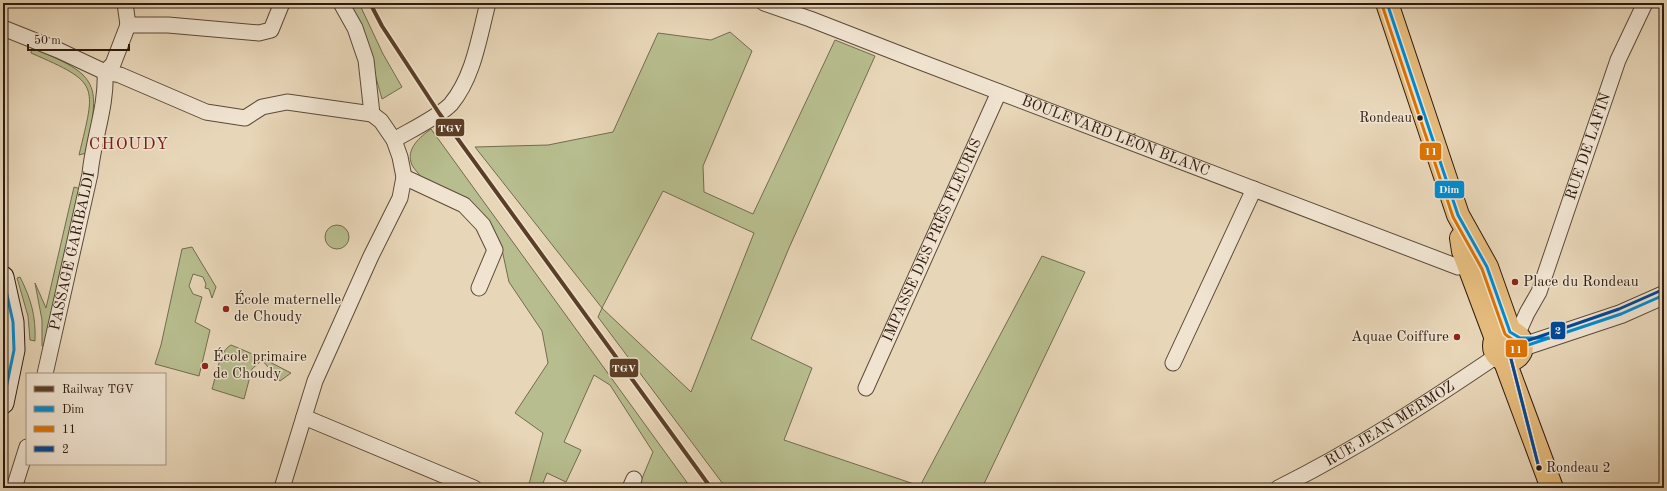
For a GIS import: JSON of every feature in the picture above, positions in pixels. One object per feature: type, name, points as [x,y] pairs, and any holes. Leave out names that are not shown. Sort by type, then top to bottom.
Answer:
[{"type":"main road","points":[[1387,3],[1458,215],[1477,266],[1510,345],[1544,467],[1552,488]]},
{"type":"main road","points":[[3,276],[14,322],[14,350],[3,403]]},
{"type":"street","points":[[105,72],[113,64],[128,25],[125,3]]},
{"type":"street","points":[[128,25],[168,26],[259,33],[271,30],[282,3]]},
{"type":"street","points":[[341,3],[355,28],[366,60],[372,114]]},
{"type":"street","points":[[394,140],[450,105],[462,88],[474,60],[488,3]]},
{"type":"street","name":"BOULEVARD LÉON BLANC","points":[[764,3],[810,18],[999,92],[1458,267],[1477,266]]},
{"type":"street","name":"RUE DE LAFIN","points":[[1510,345],[1539,292],[1618,60],[1645,3]]},
{"type":"street","points":[[3,28],[58,50],[105,72],[120,75],[206,112],[245,118],[262,108],[287,102],[372,114],[381,121],[394,140],[400,157],[404,177],[400,198],[371,256],[315,381],[282,488]]},
{"type":"street","name":"PASSAGE GARIBALDI","points":[[45,373],[90,174],[92,153],[105,91],[105,72]]},
{"type":"street","name":"IMPASSE DES PRÉS FLEURIS","points":[[866,388],[999,92]]},
{"type":"street","points":[[404,177],[464,205],[483,225],[495,250],[479,288]]},
{"type":"street","points":[[1173,363],[1254,189]]},
{"type":"street","points":[[1510,345],[1549,338],[1621,314],[1664,295]]},
{"type":"street","name":"RUE JEAN MERMOZ","points":[[1278,488],[1315,470],[1424,405],[1510,345]]},
{"type":"street","points":[[304,417],[474,488]]},
{"type":"street","points":[[14,488],[26,450]]},
{"type":"green space","points":[[350,3],[359,3],[383,54],[402,87],[382,99],[362,29]]},
{"type":"green space","points":[[730,32],[752,51],[703,166],[704,192],[753,214],[835,40],[875,56],[789,248],[751,339],[812,368],[784,440],[920,486],[1042,256],[1085,272],[982,488],[726,488],[598,317],[602,308],[475,147],[548,145],[613,132],[658,33],[711,40]],"holes":[[[663,191],[754,233],[691,392],[602,308]]]},
{"type":"green space","points":[[32,48],[72,66],[83,75],[90,85],[93,96],[93,111],[86,153],[79,155],[88,113],[89,99],[87,89],[81,80],[70,72],[31,53]]},
{"type":"green space","points":[[431,129],[691,488],[638,488],[653,452],[610,385],[594,375],[564,442],[581,450],[566,482],[547,473],[541,488],[523,488],[529,484],[543,433],[515,413],[548,363],[542,331],[509,282],[501,245],[422,178],[412,165],[410,154],[412,149],[418,140]]},
{"type":"green space","points":[[74,187],[81,189],[46,347],[42,346],[42,320],[35,283],[46,308]]},
{"type":"green space","points":[[337,225],[345,229],[349,237],[345,245],[337,249],[329,245],[325,237],[329,229]]},
{"type":"green space","points":[[192,247],[216,287],[212,298],[209,289],[205,288],[206,284],[203,277],[193,274],[189,286],[193,294],[202,297],[195,322],[210,330],[199,376],[155,364],[161,345],[182,249]]},
{"type":"green space","points":[[20,277],[34,316],[35,341],[30,340],[28,316],[17,278]]},
{"type":"green space","points":[[231,345],[262,358],[291,373],[280,381],[262,360],[252,369],[244,399],[212,389],[221,358],[227,348]]},
{"type":"rail line","name":"TGV","points":[[370,3],[382,26],[439,113],[711,488]]},
{"type":"transit line","name":"Dim","points":[[1387,3],[1458,215],[1487,267],[1510,332],[1520,338],[1549,338]]},
{"type":"transit line","name":"11","points":[[1382,5],[1453,217],[1482,269],[1505,334],[1517,344],[1516,350],[1511,359],[1539,468]]},
{"type":"transit line","name":"Dim","points":[[3,277],[13,322],[14,350],[3,403]]},
{"type":"transit line","name":"2","points":[[1539,468],[1511,359],[1518,344],[1619,309],[1662,290]]},
{"type":"transit line","name":"Dim","points":[[1520,353],[1522,347],[1621,314],[1664,295]]},
{"type":"place","name":"Rondeau","points":[[1420,118]]},
{"type":"place","name":"Place du Rondeau","points":[[1515,282]]},
{"type":"place","name":"École maternelle de Choudy","points":[[226,309]]},
{"type":"place","name":"Aquae Coiffure","points":[[1457,337]]},
{"type":"place","name":"École primaire de Choudy","points":[[205,366]]},
{"type":"place","name":"Rondeau 2","points":[[1539,468]]},
{"type":"district","name":"CHOUDY","points":[[129,144]]}]
